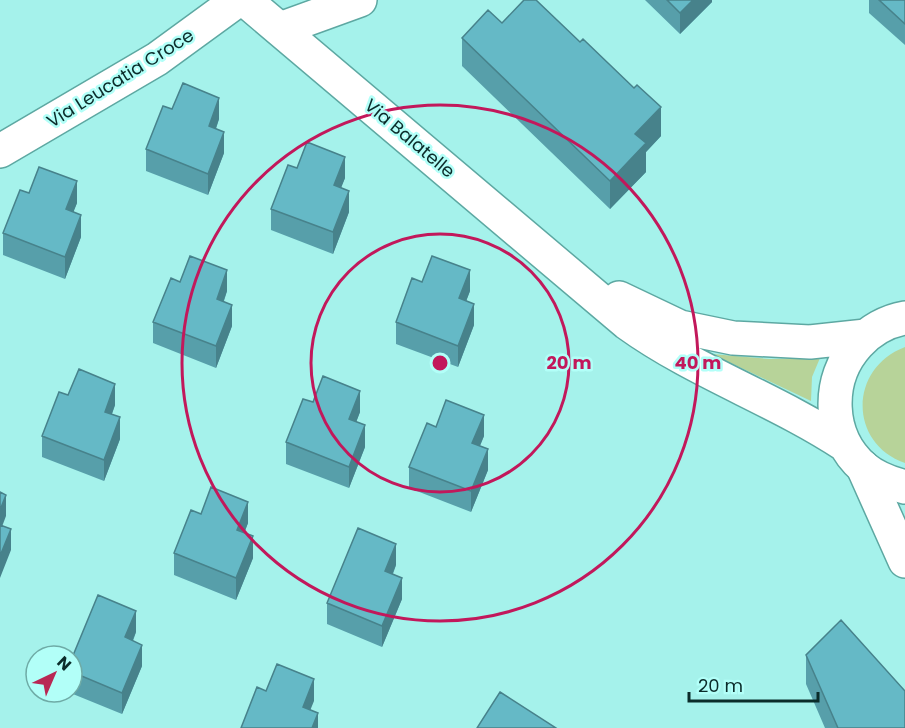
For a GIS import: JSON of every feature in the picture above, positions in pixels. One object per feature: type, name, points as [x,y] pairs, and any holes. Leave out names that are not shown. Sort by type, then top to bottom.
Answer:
[{"type":"main road","name":"Via Leucatia Croce","points":[[0,151],[157,59],[238,0]]},
{"type":"main road","name":"Via Balatelle","points":[[245,0],[574,277]]},
{"type":"main road","points":[[280,29],[360,0]]},
{"type":"main road","points":[[574,277],[680,327],[733,338],[810,342],[866,336]]},
{"type":"main road","points":[[574,277],[627,323],[659,346],[820,428],[885,481],[905,487]]},
{"type":"main road","points":[[903,317],[881,326],[866,336],[850,353],[839,375],[834,398],[836,422],[905,561]]},
{"type":"green space","points":[[905,347],[905,463],[886,453],[873,439],[865,423],[863,405],[865,388],[873,371],[887,357]]},
{"type":"green space","points":[[712,354],[769,359],[820,358],[812,377],[811,401]]},
{"type":"building","points":[[524,0],[536,0],[580,42],[583,39],[634,88],[637,85],[661,107],[635,134],[646,143],[610,181],[462,38],[488,10],[502,23]]},
{"type":"building","points":[[667,0],[693,0],[680,13]]},
{"type":"building","points":[[879,0],[905,0],[905,24]]},
{"type":"building","points":[[183,83],[219,98],[209,126],[224,132],[208,174],[146,149],[163,106],[172,109]]},
{"type":"building","points":[[307,142],[345,157],[334,185],[349,191],[333,232],[271,209],[288,165],[297,168]]},
{"type":"building","points":[[39,167],[77,181],[66,209],[81,215],[65,257],[3,233],[20,190],[29,193]]},
{"type":"building","points":[[190,256],[227,270],[217,299],[232,305],[216,346],[153,322],[171,278],[180,282]]},
{"type":"building","points":[[432,256],[470,270],[459,298],[474,304],[458,346],[396,322],[412,278],[422,282]]},
{"type":"building","points":[[79,369],[115,384],[105,412],[120,417],[104,460],[42,436],[59,392],[68,395]]},
{"type":"building","points":[[323,376],[360,391],[349,419],[365,425],[349,467],[286,442],[303,399],[313,402]]},
{"type":"building","points":[[446,400],[484,415],[472,443],[488,449],[471,491],[409,467],[427,423],[436,427]]},
{"type":"building","points":[[211,487],[248,502],[237,530],[253,536],[236,578],[174,553],[191,510],[201,514]]},
{"type":"building","points":[[0,492],[6,495],[0,510]]},
{"type":"building","points":[[0,525],[11,529],[0,556]]},
{"type":"building","points":[[358,528],[396,544],[385,571],[402,578],[382,626],[327,603]]},
{"type":"building","points":[[98,595],[136,611],[125,637],[142,645],[122,693],[84,677],[84,644],[78,644]]},
{"type":"building","points":[[841,620],[905,691],[905,728],[838,728],[806,655]]},
{"type":"building","points":[[277,664],[314,679],[303,707],[318,713],[312,728],[241,728],[257,687],[266,691]]},
{"type":"building","points":[[500,692],[556,728],[477,728]]}]
